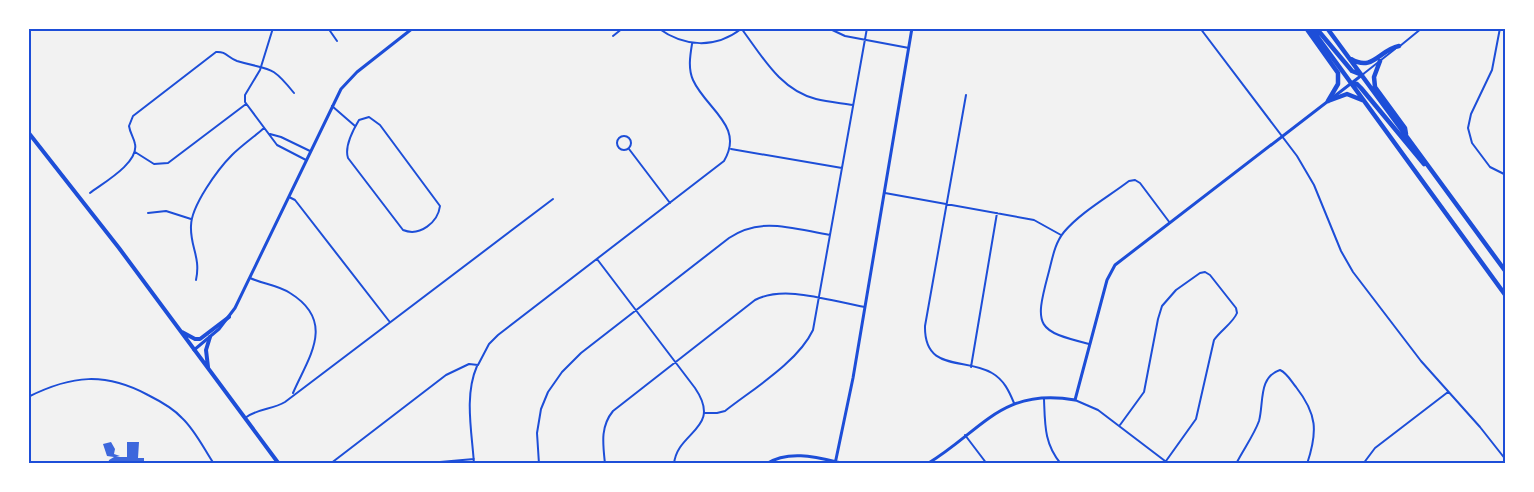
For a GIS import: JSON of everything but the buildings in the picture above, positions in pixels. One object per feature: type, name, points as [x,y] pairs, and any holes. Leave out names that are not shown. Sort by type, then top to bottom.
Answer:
[{"type":"highway","points":[[1306,28],[1339,77],[1338,84],[1328,101]]},
{"type":"highway","points":[[1311,28],[1506,296]]},
{"type":"highway","points":[[1317,28],[1352,71],[1362,75]]},
{"type":"highway","points":[[1328,28],[1506,272]]},
{"type":"highway","points":[[1349,58],[1359,64],[1366,64],[1390,48],[1399,46]]},
{"type":"highway","points":[[1380,61],[1374,79],[1375,87],[1406,129],[1406,136]]},
{"type":"highway","points":[[1351,84],[1357,84],[1362,88],[1419,159],[1432,171]]},
{"type":"highway","points":[[1328,101],[1347,94],[1363,100]]},
{"type":"main road","points":[[28,132],[179,329],[277,463]]},
{"type":"main road","points":[[179,329],[190,337],[200,339],[229,318]]},
{"type":"main road","points":[[209,370],[206,354],[210,337]]},
{"type":"street","points":[[273,28],[261,66],[244,98],[246,104],[277,145],[306,160]]},
{"type":"street","points":[[328,28],[337,41]]},
{"type":"street","points":[[194,350],[229,318],[341,89],[351,78],[413,28]]},
{"type":"street","points":[[613,36],[623,28]]},
{"type":"street","points":[[658,28],[670,36],[692,44],[720,41],[741,29],[779,78],[793,89],[816,99],[853,105]]},
{"type":"street","points":[[828,28],[845,36],[909,48]]},
{"type":"street","points":[[704,413],[724,411],[801,351],[813,330],[867,28]]},
{"type":"street","points":[[836,463],[853,378],[912,28]]},
{"type":"street","points":[[1200,28],[1298,156],[1314,185],[1333,236],[1348,264],[1409,345],[1506,460]]},
{"type":"street","points":[[1075,400],[1107,280],[1115,266],[1422,28]]},
{"type":"street","points":[[1500,28],[1492,70],[1471,114],[1468,128],[1472,143],[1490,167],[1506,175]]},
{"type":"street","points":[[474,464],[470,403],[473,377],[489,344],[718,167],[731,149],[731,138],[726,126],[693,80],[689,64],[692,44]]},
{"type":"street","points":[[90,193],[127,165],[135,152],[129,126],[133,116],[213,54],[223,52],[235,60],[261,66],[280,75],[294,93]]},
{"type":"street","points":[[966,95],[925,332],[928,344],[941,359],[987,370],[999,377],[1006,385],[1014,403]]},
{"type":"street","points":[[135,152],[154,164],[168,163],[246,104]]},
{"type":"street","points":[[332,106],[356,127]]},
{"type":"street","points":[[364,117],[377,122],[438,202],[440,206],[438,213],[424,228],[413,232],[403,230],[351,163],[346,150],[356,127],[359,120],[364,117]]},
{"type":"street","points":[[196,280],[198,261],[191,235],[191,219],[226,161],[264,128]]},
{"type":"street","points":[[270,135],[281,137],[310,151]]},
{"type":"street","points":[[627,136],[630,139],[632,143],[628,149],[624,150],[618,146],[617,141],[620,137],[627,136]]},
{"type":"street","points":[[628,149],[670,203]]},
{"type":"street","points":[[731,149],[842,168]]},
{"type":"street","points":[[1135,180],[1136,175]]},
{"type":"street","points":[[1089,344],[1053,333],[1046,327],[1041,317],[1041,301],[1061,235],[1129,181],[1135,180],[1140,183],[1170,223]]},
{"type":"street","points":[[884,193],[1034,220],[1061,235]]},
{"type":"street","points":[[289,197],[295,200],[389,321]]},
{"type":"street","points":[[244,418],[256,410],[281,404],[553,199]]},
{"type":"street","points":[[148,213],[166,211],[191,219]]},
{"type":"street","points":[[971,367],[998,213]]},
{"type":"street","points":[[539,464],[537,444],[541,409],[550,387],[573,359],[729,238],[743,230],[771,224],[831,235]]},
{"type":"street","points":[[597,260],[698,393],[704,413],[698,429],[677,451],[674,464]]},
{"type":"street","points":[[1205,272],[1206,267]]},
{"type":"street","points":[[1120,425],[1144,392],[1162,306],[1176,290],[1200,273],[1210,274],[1236,308],[1237,314],[1214,340],[1196,419],[1166,461]]},
{"type":"street","points":[[250,278],[290,293],[306,307],[311,315],[316,342],[292,396]]},
{"type":"street","points":[[604,464],[603,434],[609,415],[764,295],[790,293],[865,307]]},
{"type":"street","points":[[1237,314],[1242,314]]},
{"type":"street","points":[[330,464],[446,375],[469,364],[478,365]]},
{"type":"street","points":[[1236,464],[1258,421],[1266,381],[1280,368],[1308,402],[1313,413],[1314,431],[1307,464]]},
{"type":"street","points":[[28,397],[74,381],[103,379],[123,383],[160,402],[182,417],[214,464]]},
{"type":"street","points":[[1363,464],[1375,448],[1448,392]]},
{"type":"street","points":[[927,464],[993,414],[1014,403],[1044,397],[1075,400],[1091,406],[1120,425],[1170,464]]},
{"type":"street","points":[[1044,397],[1046,435],[1050,448],[1062,464]]},
{"type":"street","points":[[965,435],[987,464]]},
{"type":"street","points":[[766,464],[787,455],[846,464]]},
{"type":"street","points":[[440,462],[474,459]]}]
